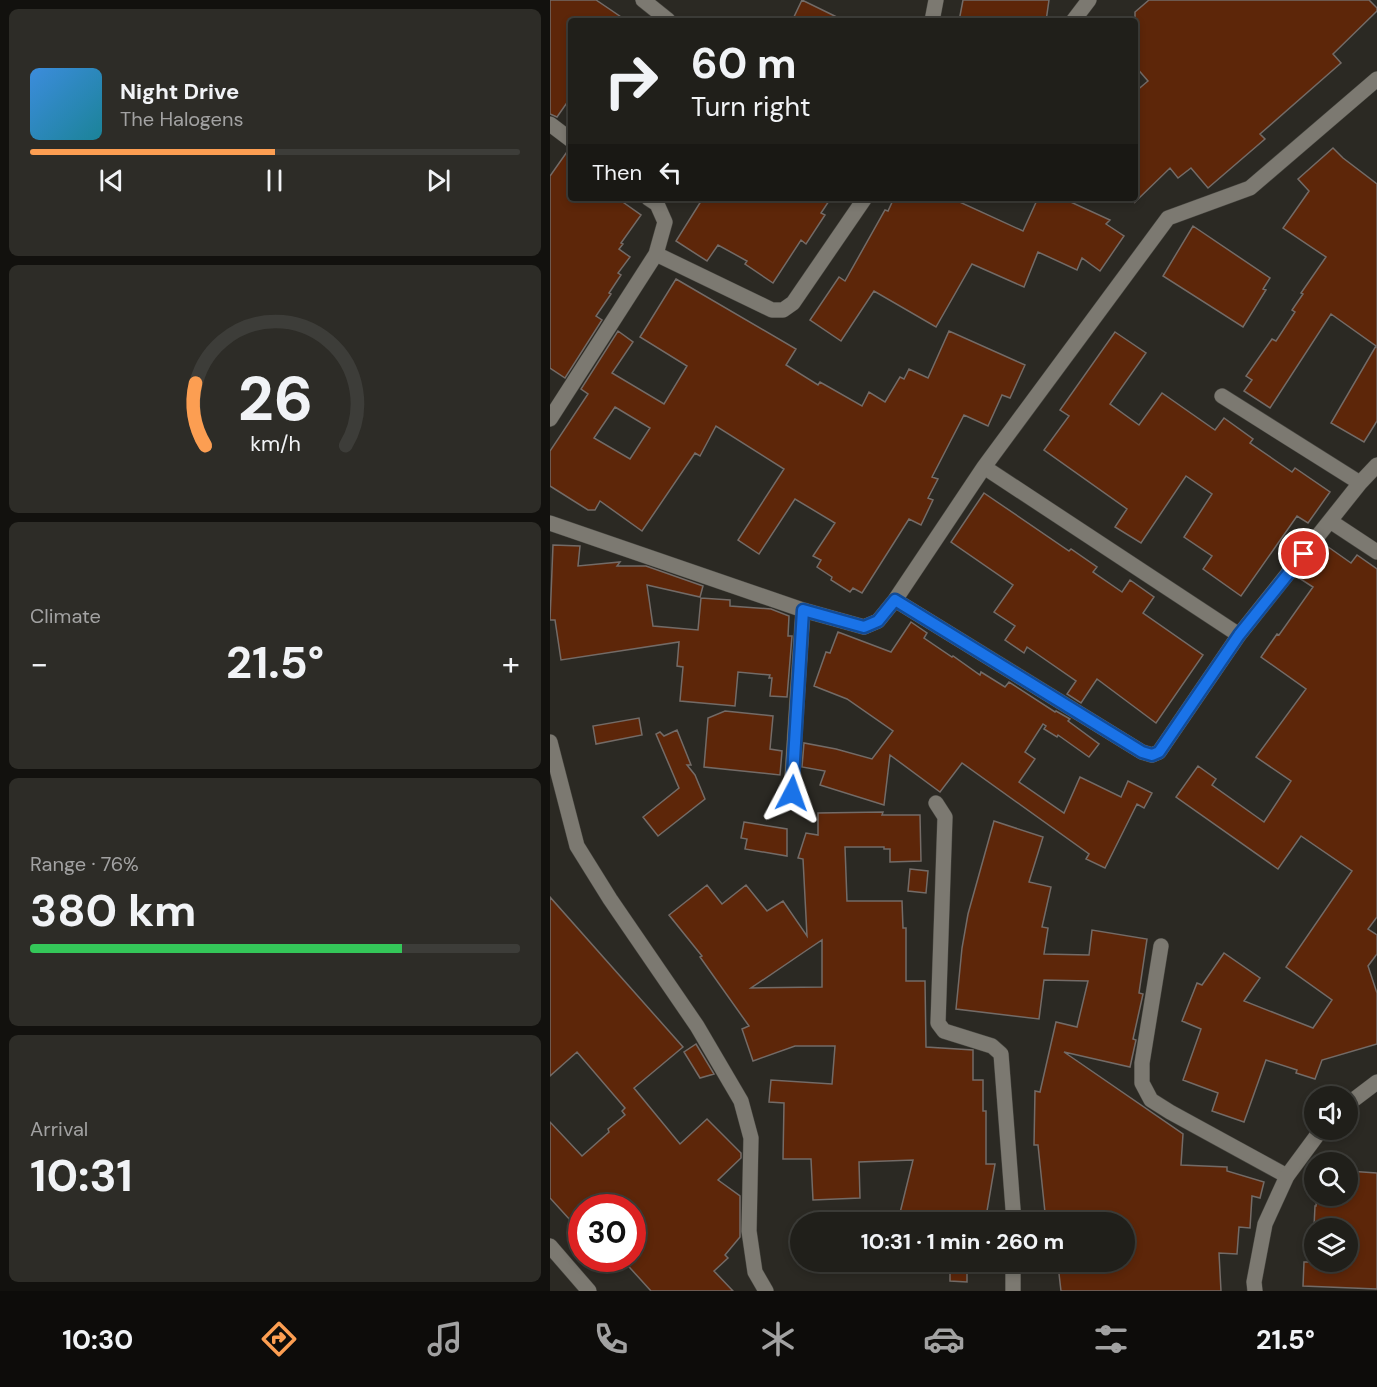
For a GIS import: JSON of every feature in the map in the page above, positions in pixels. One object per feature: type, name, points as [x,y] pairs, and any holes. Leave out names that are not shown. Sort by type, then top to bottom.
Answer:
[{"type":"street","points":[[643,0],[666,18]]},
{"type":"street","points":[[933,18],[936,0]]},
{"type":"street","points":[[1075,18],[1089,0]]},
{"type":"street","points":[[550,523],[803,610],[864,627],[878,621],[895,600],[984,467],[1168,218],[1250,188],[1376,79]]},
{"type":"street","points":[[550,124],[568,138]]},
{"type":"street","points":[[550,419],[656,254],[665,222],[656,204],[652,201]]},
{"type":"street","points":[[656,254],[772,310],[783,310],[793,303],[863,201]]},
{"type":"street","points":[[1222,396],[1360,483]]},
{"type":"street","points":[[895,600],[1142,752],[1152,755],[1159,752],[1239,635],[1376,465]]},
{"type":"street","points":[[984,467],[1239,635]]},
{"type":"street","points":[[1330,521],[1376,552]]},
{"type":"street","points":[[792,793],[803,610]]},
{"type":"street","points":[[550,742],[577,846],[610,899],[697,1026],[741,1101],[751,1138],[749,1231],[755,1272],[766,1291]]},
{"type":"street","points":[[936,803],[944,818],[938,1023],[944,1031],[992,1046],[1001,1054],[1013,1212]]},
{"type":"street","points":[[1161,946],[1142,1063],[1142,1083],[1151,1100],[1287,1176]]},
{"type":"street","points":[[1358,1096],[1376,1082]]},
{"type":"street","points":[[1255,1291],[1254,1282],[1265,1224],[1287,1176],[1314,1140]]},
{"type":"street","points":[[550,1246],[589,1291]]},
{"type":"street","points":[[1013,1272],[1013,1291]]},
{"type":"building","points":[[550,0],[596,0],[623,18],[568,18],[568,101],[557,117],[550,114]]},
{"type":"building","points":[[802,0],[839,18],[793,18]]},
{"type":"building","points":[[963,0],[1049,0],[1046,18],[960,18]]},
{"type":"building","points":[[1149,0],[1369,0],[1377,8],[1377,11],[1333,54],[1341,63],[1260,134],[1265,139],[1208,188],[1191,168],[1178,178],[1170,168],[1138,199],[1138,89],[1148,81],[1138,69],[1138,18],[1135,18],[1135,12]]},
{"type":"building","points":[[1333,148],[1377,184],[1377,421],[1364,442],[1331,423],[1376,346],[1331,314],[1270,408],[1244,391],[1252,380],[1246,376],[1272,339],[1276,341],[1295,312],[1292,310],[1303,294],[1301,293],[1326,257],[1283,228],[1309,191],[1298,179]]},
{"type":"building","points":[[568,150],[568,201],[621,201],[641,215],[621,243],[623,244],[619,249],[630,257],[618,273],[621,275],[596,316],[602,320],[565,378],[550,368],[550,176]]},
{"type":"building","points":[[701,201],[829,201],[821,213],[825,215],[806,244],[801,240],[773,283],[745,264],[747,261],[718,245],[707,261],[676,241]]},
{"type":"building","points":[[893,201],[958,201],[1023,231],[1037,201],[1069,201],[1110,220],[1106,224],[1124,236],[1100,271],[1082,258],[1077,270],[1038,252],[1024,287],[972,264],[936,327],[874,291],[841,341],[810,320],[839,277],[845,281],[885,210],[888,211]]},
{"type":"building","points":[[1193,226],[1270,278],[1263,289],[1266,290],[1243,327],[1163,276]]},
{"type":"building","points":[[676,279],[796,349],[786,365],[818,385],[820,382],[862,406],[869,392],[885,402],[900,377],[904,379],[909,369],[928,378],[949,331],[1025,365],[1010,398],[1002,395],[988,426],[964,415],[932,477],[938,479],[928,498],[933,500],[921,525],[909,519],[862,593],[853,588],[850,592],[831,580],[832,577],[817,567],[821,560],[813,556],[835,523],[795,499],[759,554],[738,540],[784,469],[716,426],[700,456],[695,453],[642,531],[600,501],[595,510],[588,510],[550,486],[550,451],[588,394],[581,389],[618,331],[633,342],[612,373],[664,404],[687,366],[640,337]],"holes":[[[615,407],[650,428],[630,459],[594,438]]]},
{"type":"building","points":[[1115,332],[1146,353],[1110,404],[1139,425],[1162,393],[1215,430],[1224,418],[1253,439],[1250,443],[1292,472],[1295,468],[1330,492],[1308,523],[1297,516],[1241,596],[1203,569],[1212,556],[1184,537],[1212,494],[1186,476],[1141,543],[1115,527],[1127,509],[1044,450],[1069,416],[1060,410]]},
{"type":"building","points":[[984,493],[1069,551],[1071,549],[1097,567],[1093,572],[1122,592],[1130,580],[1154,597],[1143,613],[1203,655],[1156,723],[1097,679],[1081,703],[1067,694],[1076,681],[1027,647],[1024,653],[1005,640],[1015,626],[994,612],[1013,585],[951,542]]},
{"type":"building","points":[[1324,544],[1351,563],[1357,555],[1377,569],[1377,917],[1368,929],[1377,935],[1377,954],[1368,966],[1377,993],[1377,1044],[1322,1060],[1315,1079],[1296,1073],[1297,1070],[1266,1060],[1244,1122],[1212,1111],[1218,1093],[1183,1080],[1201,1029],[1182,1021],[1197,983],[1202,985],[1224,953],[1260,978],[1244,1001],[1313,1028],[1332,1000],[1286,967],[1352,871],[1301,836],[1278,869],[1176,797],[1198,766],[1216,779],[1212,785],[1264,822],[1291,781],[1256,757],[1306,689],[1261,657],[1313,587],[1299,578]]},
{"type":"building","points":[[553,545],[580,546],[578,566],[620,562],[617,566],[646,566],[703,586],[700,597],[647,585],[653,626],[698,630],[701,598],[730,600],[730,606],[771,609],[789,616],[788,636],[792,636],[787,697],[770,696],[772,678],[769,678],[770,675],[738,672],[735,706],[680,701],[683,667],[677,666],[679,642],[561,660],[555,620],[550,620]]},
{"type":"building","points":[[911,622],[927,633],[924,638],[952,657],[980,675],[981,672],[1005,687],[1009,682],[1070,719],[1068,721],[1099,744],[1089,757],[1058,735],[1057,737],[1044,729],[1046,726],[1043,724],[1025,752],[1035,759],[1019,782],[1064,813],[1080,777],[1121,797],[1128,781],[1152,793],[1144,808],[1137,804],[1105,868],[1086,859],[1089,854],[962,763],[940,792],[890,755],[884,805],[820,785],[825,771],[802,767],[804,743],[872,759],[893,731],[847,699],[814,686],[826,652],[830,653],[838,632],[891,652]]},
{"type":"building","points":[[725,711],[773,716],[770,749],[782,751],[780,775],[704,767],[708,718]]},
{"type":"building","points":[[639,718],[642,735],[596,744],[593,726]]},
{"type":"building","points":[[677,730],[691,765],[687,765],[695,775],[705,799],[658,836],[643,817],[679,788],[656,734],[660,732],[664,736]]},
{"type":"building","points":[[883,812],[882,815],[920,815],[921,861],[890,862],[890,849],[884,849],[884,847],[845,847],[847,901],[902,901],[903,928],[906,928],[906,981],[925,981],[926,1047],[973,1050],[973,1080],[983,1080],[983,1111],[986,1111],[986,1164],[995,1164],[987,1212],[900,1212],[913,1160],[859,1162],[860,1198],[813,1200],[811,1159],[783,1159],[784,1103],[769,1102],[771,1080],[832,1084],[835,1046],[795,1046],[753,1061],[742,1029],[749,1026],[700,957],[702,956],[669,915],[707,885],[722,904],[746,885],[767,911],[783,901],[807,936],[803,859],[798,858],[806,833],[818,835],[818,813]],"holes":[[[822,940],[822,987],[751,988]]]},
{"type":"building","points":[[994,821],[1043,837],[1029,882],[1051,887],[1042,927],[1048,928],[1044,954],[1089,955],[1092,930],[1147,939],[1139,993],[1143,994],[1133,1039],[1136,1040],[1130,1067],[1064,1052],[1183,1134],[1181,1165],[1227,1167],[1227,1171],[1264,1182],[1260,1198],[1252,1196],[1250,1228],[1239,1227],[1237,1254],[1219,1253],[1221,1291],[1061,1291],[1059,1272],[1135,1272],[1135,1212],[1045,1212],[1038,1145],[1034,1145],[1035,1091],[1040,1092],[1056,1022],[1077,1027],[1088,981],[1044,980],[1039,1019],[956,1009],[968,914]]},
{"type":"building","points":[[744,822],[787,829],[787,856],[745,849],[747,839],[741,838]]},
{"type":"building","points":[[910,869],[928,871],[926,893],[908,891]]},
{"type":"building","points":[[550,897],[683,1047],[634,1088],[680,1144],[707,1119],[741,1153],[741,1158],[718,1180],[740,1196],[740,1237],[725,1255],[728,1258],[714,1271],[733,1291],[651,1291],[634,1272],[646,1272],[646,1194],[568,1194],[568,1218],[550,1198],[550,1122],[582,1156],[625,1115],[622,1111],[625,1108],[577,1052],[550,1076]]},
{"type":"building","points":[[696,1044],[714,1074],[700,1078],[684,1052]]},
{"type":"building","points":[[1358,1172],[1377,1173],[1377,1289],[1303,1286],[1304,1262],[1304,1272],[1358,1272],[1358,1218],[1314,1218],[1315,1206],[1358,1206]]},
{"type":"building","points":[[950,1272],[967,1272],[967,1282],[950,1281]]},
{"type":"route","points":[[792,793],[803,610],[864,627],[878,621],[895,600],[1142,752],[1152,755],[1159,752],[1239,635],[1304,554]]}]
